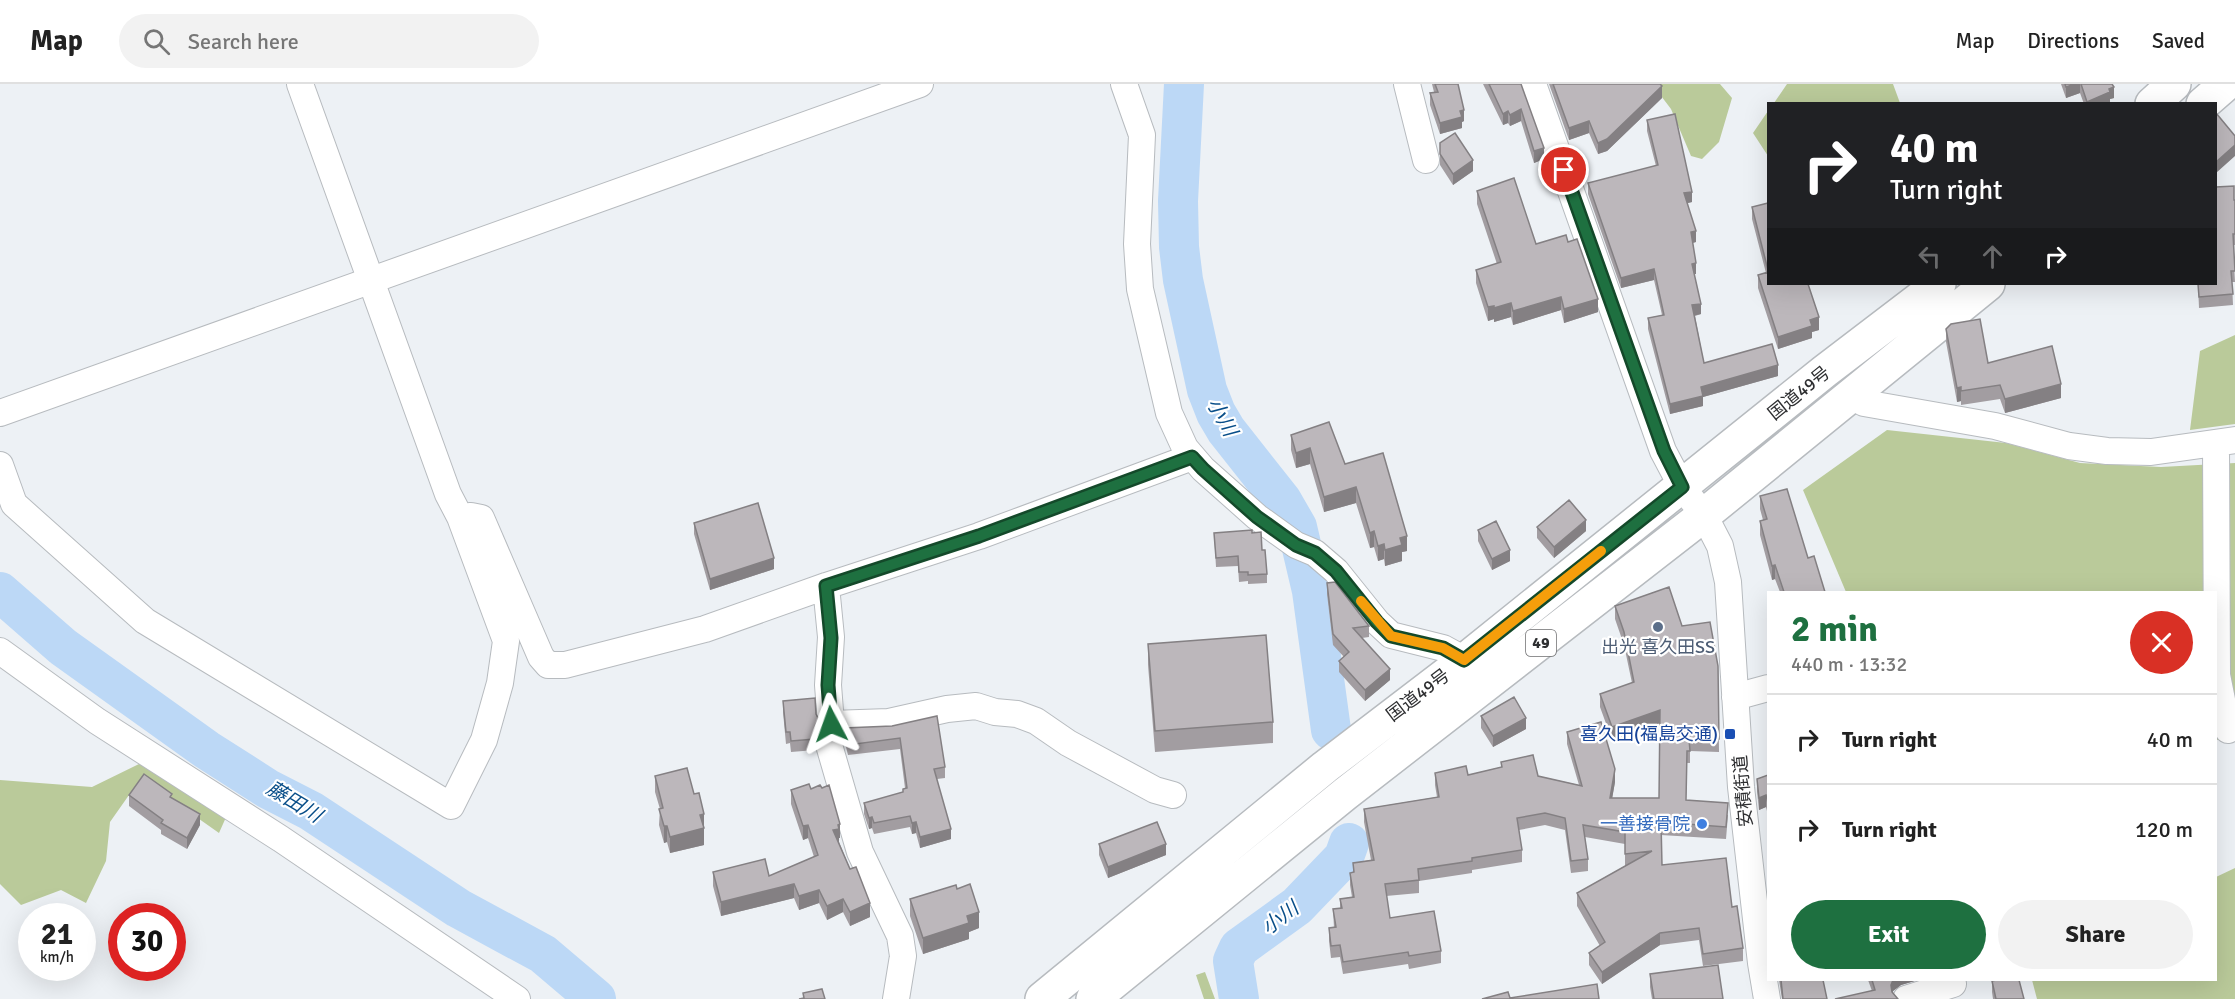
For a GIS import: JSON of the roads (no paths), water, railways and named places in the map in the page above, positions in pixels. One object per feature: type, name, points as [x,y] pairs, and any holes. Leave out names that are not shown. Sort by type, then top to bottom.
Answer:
[{"type":"highway","points":[[2154,102],[2174,84]]},
{"type":"highway","points":[[2205,102],[2226,84]]},
{"type":"highway","name":"国道49号","points":[[1042,999],[1325,767],[1464,660],[1826,371],[1938,285]]},
{"type":"highway","name":"国道49号","points":[[1093,999],[1335,802],[1704,515],[1987,285]]},
{"type":"street","points":[[0,465],[14,504],[146,621],[451,806],[484,740],[500,683],[506,641],[460,517],[448,494],[300,84]]},
{"type":"street","points":[[0,413],[920,84]]},
{"type":"street","points":[[1124,84],[1142,135],[1137,244],[1140,289],[1169,413],[1185,448],[1203,469],[1257,517],[1336,571],[1391,636],[1443,648],[1464,660]]},
{"type":"street","points":[[1407,84],[1426,159]]},
{"type":"street","name":"安積街道","points":[[1533,84],[1664,451],[1682,487],[1704,515],[1720,546],[1728,582],[1741,787],[1767,999]]},
{"type":"street","points":[[1851,396],[1864,403],[1995,426],[2069,446],[2107,451],[2151,452],[2226,441],[2217,675],[2228,730]]},
{"type":"street","points":[[460,517],[481,518],[541,657],[548,665],[565,665],[705,629],[826,586],[979,536],[1192,457]]},
{"type":"street","points":[[826,586],[831,638],[828,685],[831,724],[889,722],[947,709],[976,706],[995,712],[1017,714],[1036,721],[1068,743],[1155,790],[1173,795]]},
{"type":"street","points":[[0,651],[97,721],[281,839],[517,999]]},
{"type":"street","points":[[1736,697],[1767,688]]},
{"type":"street","points":[[829,745],[860,852],[900,936],[903,956],[896,999]]},
{"type":"street","points":[[1906,999],[1953,984]]},
{"type":"waterway","name":"小川","points":[[1184,84],[1178,201],[1179,247],[1183,280],[1207,390],[1226,430],[1282,501],[1297,527],[1312,591],[1331,730]]},
{"type":"waterway","name":"藤田川","points":[[0,592],[63,647],[207,750],[268,789],[311,811],[458,908],[543,954],[596,999]]},
{"type":"waterway","name":"小川","points":[[1239,999],[1233,961],[1239,948],[1297,906],[1344,857],[1349,843]]},
{"type":"place","name":"出光 喜久田SS","points":[[1658,627]]},
{"type":"place","name":"喜久田(福島交通)","points":[[1730,734]]},
{"type":"place","name":"一善接骨院","points":[[1702,824]]}]
